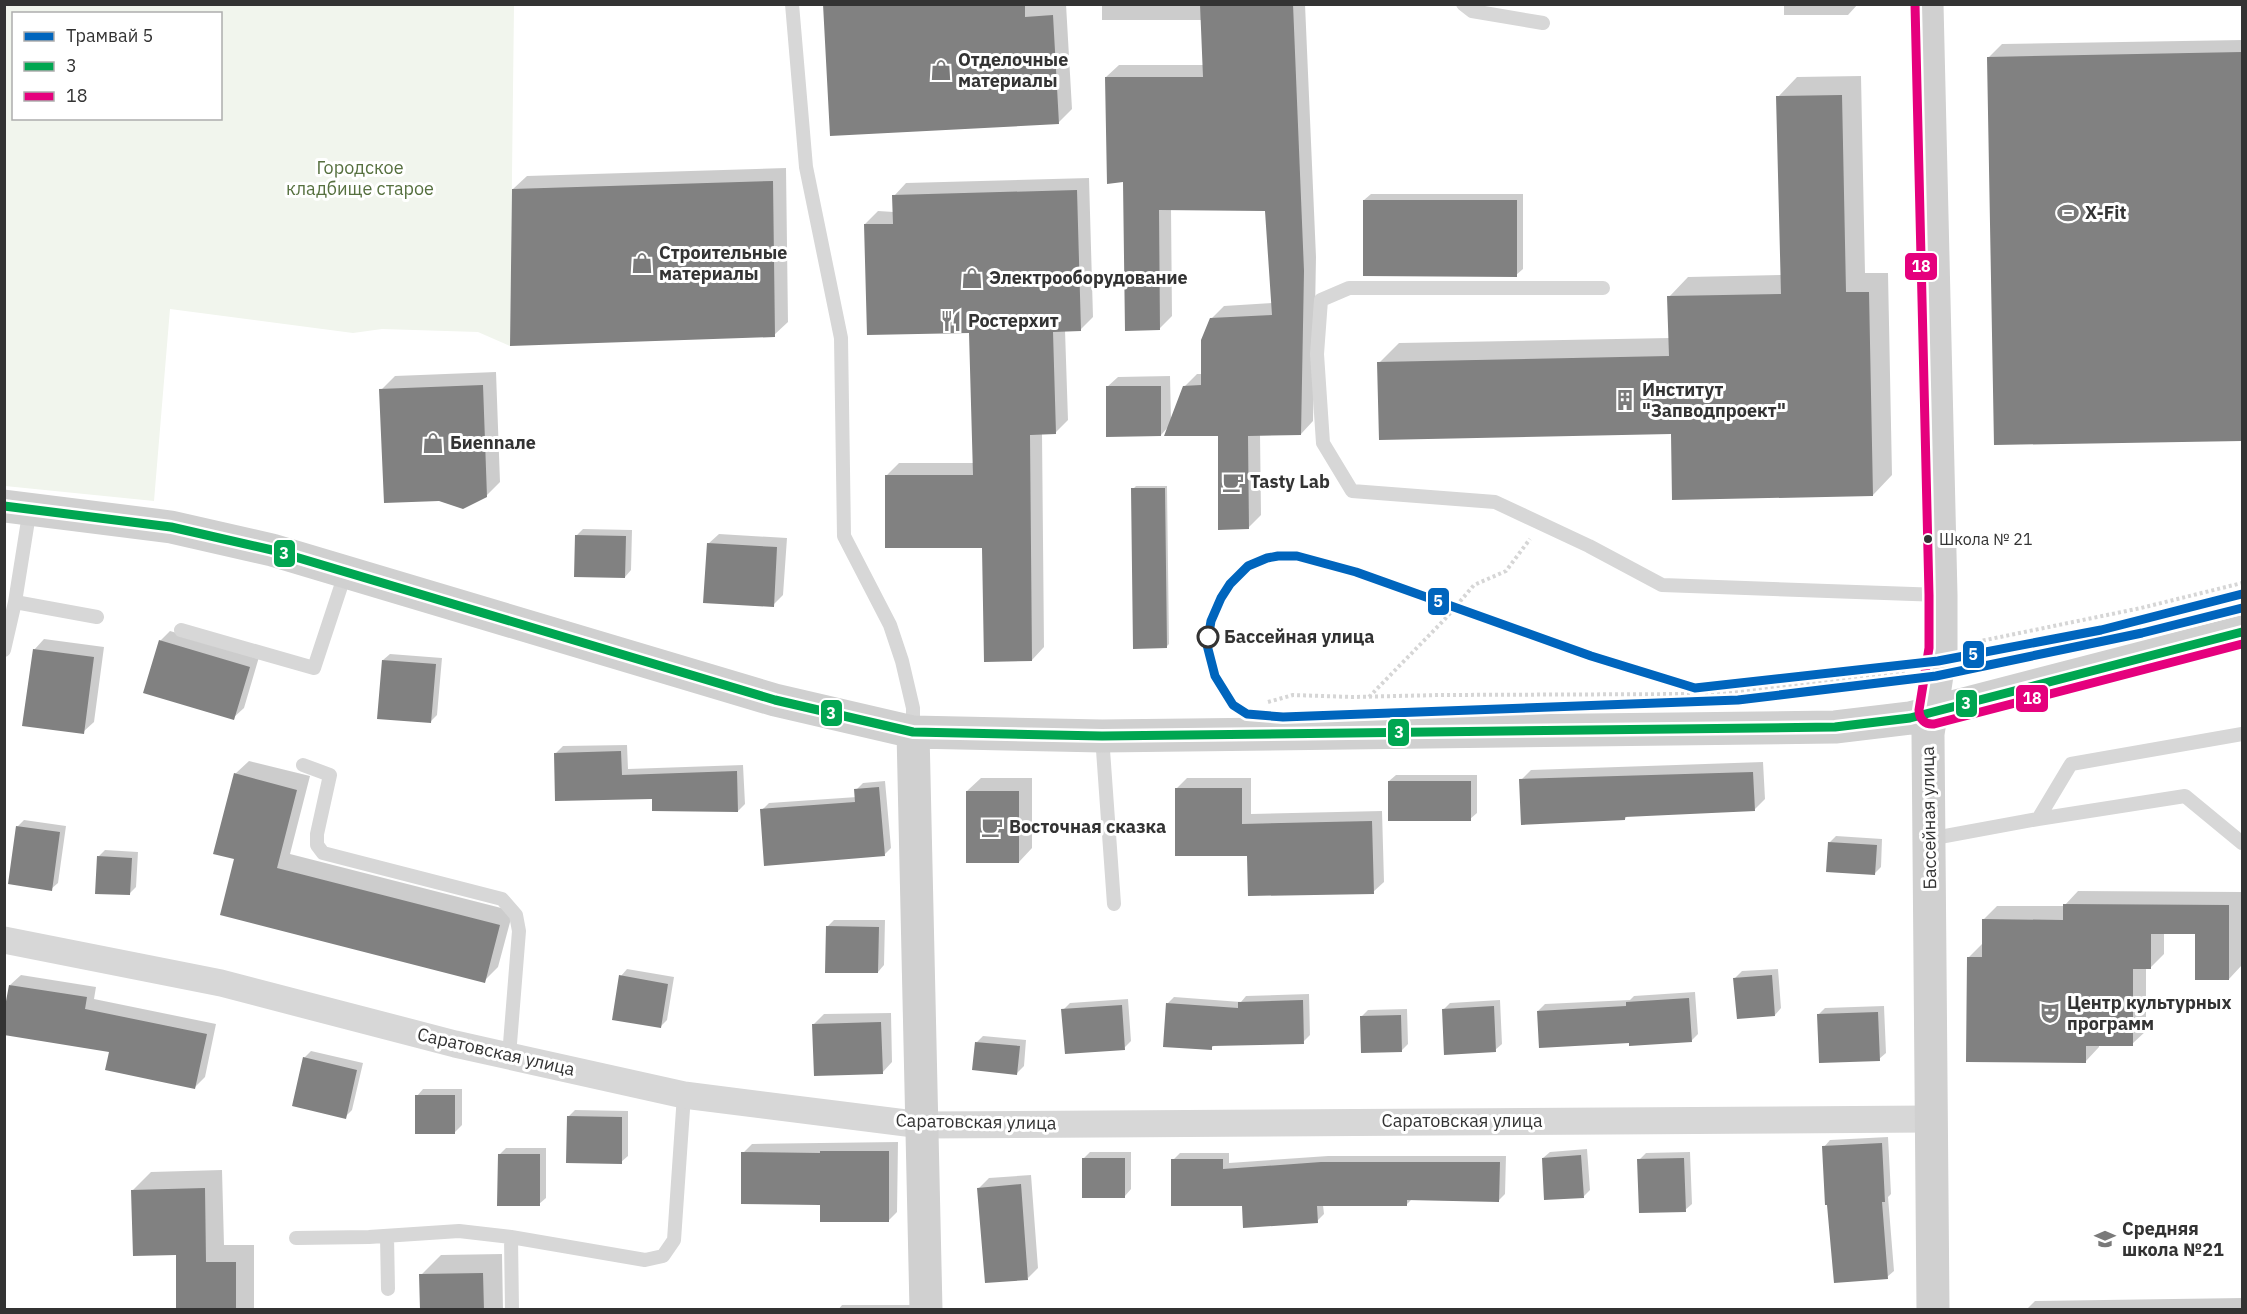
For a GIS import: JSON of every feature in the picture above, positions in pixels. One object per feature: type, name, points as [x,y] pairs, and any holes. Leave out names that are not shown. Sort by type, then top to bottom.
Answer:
[{"type":"main road","name":"Бассейная улица","points":[[1927,4],[1941,595],[1941,649],[1928,734],[1933,1310]]},
{"type":"main road","points":[[17,507],[171,526],[272,550],[775,700],[913,732],[1102,736],[1835,727],[1910,718],[2242,632]]},
{"type":"main road","points":[[913,732],[926,1310]]},
{"type":"street","name":"Саратовская улица","points":[[4,940],[221,983],[509,1056],[684,1095],[922,1125],[1930,1119]]},
{"type":"lane","points":[[792,4],[806,167],[842,338],[844,536],[890,625],[902,661],[913,708],[913,732]]},
{"type":"lane","points":[[1463,4],[1472,11],[1543,23]]},
{"type":"lane","points":[[1603,288],[1349,288],[1321,300],[1317,354],[1323,443],[1352,491],[1494,502],[1662,585],[1941,595]]},
{"type":"lane","points":[[4,650],[15,602],[17,507]]},
{"type":"lane","points":[[181,630],[314,668],[346,571]]},
{"type":"lane","points":[[15,602],[97,616]]},
{"type":"lane","points":[[2038,819],[2071,764],[2242,734]]},
{"type":"lane","points":[[1102,736],[1114,904]]},
{"type":"lane","points":[[303,765],[330,775],[317,834],[317,845],[323,853],[502,899],[516,915],[519,931],[509,1056]]},
{"type":"lane","points":[[1929,839],[2185,796],[2242,843]]},
{"type":"lane","points":[[296,1238],[387,1236],[459,1231],[511,1237],[645,1260],[663,1256],[674,1240],[684,1095]]},
{"type":"lane","points":[[387,1236],[388,1288]]},
{"type":"lane","points":[[511,1237],[512,1310]]},
{"type":"path","points":[[1369,697],[1474,585],[1506,571],[1542,524]]},
{"type":"path","points":[[1262,704],[1293,695],[1369,697],[1440,694],[1693,694],[1742,691],[1917,671],[1920,652],[2141,608],[2242,583]]},
{"type":"green space","name":"Городское кладбище старое","points":[[4,5],[514,5],[510,346],[478,332],[382,329],[353,333],[170,309],[154,501],[5,486]]},
{"type":"building","name":"Отделочные материалы","points":[[823,4],[1025,4],[1025,17],[1053,15],[1059,124],[830,136]]},
{"type":"building","points":[[1200,4],[1293,4],[1304,271],[1301,435],[1248,436],[1249,529],[1218,530],[1218,436],[1164,436],[1183,386],[1201,385],[1201,340],[1210,318],[1272,315],[1265,211],[1159,210],[1160,330],[1125,331],[1123,182],[1107,184],[1105,77],[1203,77]]},
{"type":"building","points":[[2242,52],[2242,441],[1994,445],[1987,57]]},
{"type":"building","name":"Институт \"Запводпроект\"","points":[[1842,95],[1846,292],[1869,292],[1873,496],[1672,500],[1671,434],[1379,440],[1377,362],[1669,356],[1667,296],[1781,294],[1776,96]]},
{"type":"building","name":"Строительные материалы","points":[[773,181],[775,337],[510,346],[512,189]]},
{"type":"building","name":"Электрооборудование","points":[[1077,190],[1081,331],[1053,332],[1056,434],[1030,435],[1032,661],[984,662],[982,548],[885,548],[885,475],[973,475],[969,333],[867,335],[864,224],[893,224],[892,195]]},
{"type":"building","points":[[1363,200],[1517,200],[1517,277],[1363,276]]},
{"type":"building","name":"Биеnnале","points":[[483,385],[487,497],[463,509],[439,501],[384,503],[379,389]]},
{"type":"building","points":[[1106,386],[1161,386],[1161,436],[1106,437]]},
{"type":"building","points":[[1131,488],[1165,488],[1167,648],[1133,649]]},
{"type":"building","points":[[575,535],[626,536],[625,578],[574,577]]},
{"type":"building","points":[[707,543],[777,547],[774,607],[703,603]]},
{"type":"building","points":[[159,640],[250,667],[234,720],[143,693]]},
{"type":"building","points":[[33,649],[94,657],[84,734],[22,726]]},
{"type":"building","points":[[382,660],[436,664],[431,723],[377,719]]},
{"type":"building","points":[[621,751],[622,775],[737,771],[738,812],[652,811],[652,799],[555,801],[554,753]]},
{"type":"building","points":[[1753,772],[1755,811],[1521,825],[1519,779]]},
{"type":"building","points":[[234,773],[297,790],[277,868],[500,925],[485,983],[220,915],[234,859],[213,854]]},
{"type":"building","points":[[1388,781],[1471,781],[1471,821],[1388,821]]},
{"type":"building","points":[[879,787],[885,856],[764,866],[760,809],[855,802],[854,789]]},
{"type":"building","points":[[1175,788],[1242,788],[1242,824],[1372,821],[1374,894],[1248,896],[1247,856],[1175,856]]},
{"type":"building","name":"Восточная сказка","points":[[966,791],[1019,791],[1019,863],[966,863]]},
{"type":"building","points":[[16,826],[60,832],[52,891],[8,884]]},
{"type":"building","points":[[1828,842],[1877,845],[1875,875],[1826,872]]},
{"type":"building","points":[[97,856],[132,858],[130,895],[95,894]]},
{"type":"building","name":"Центр культурных программ","points":[[2063,904],[2229,905],[2229,980],[2195,980],[2195,934],[2151,934],[2151,969],[2133,969],[2133,1046],[2086,1046],[2086,1063],[1966,1062],[1967,957],[1982,957],[1982,919],[2063,920]]},
{"type":"building","points":[[826,926],[879,927],[878,973],[825,973]]},
{"type":"building","points":[[619,975],[668,984],[661,1028],[612,1020]]},
{"type":"building","points":[[1772,975],[1775,1016],[1737,1019],[1733,978]]},
{"type":"building","points":[[9,985],[87,997],[85,1009],[207,1034],[195,1089],[105,1070],[109,1052],[4,1035],[4,1012]]},
{"type":"building","points":[[1689,998],[1692,1042],[1539,1048],[1537,1011],[1626,1006],[1626,1002]]},
{"type":"building","points":[[1303,1000],[1304,1044],[1212,1046],[1212,1050],[1163,1047],[1166,1003],[1238,1008],[1238,1002]]},
{"type":"building","points":[[1122,1005],[1125,1050],[1065,1054],[1061,1009]]},
{"type":"building","points":[[1494,1006],[1496,1052],[1444,1055],[1442,1009]]},
{"type":"building","points":[[1878,1012],[1880,1061],[1819,1063],[1817,1014]]},
{"type":"building","points":[[1401,1015],[1402,1052],[1361,1053],[1360,1016]]},
{"type":"building","points":[[881,1022],[883,1074],[814,1076],[812,1024]]},
{"type":"building","points":[[975,1042],[1020,1046],[1017,1075],[972,1070]]},
{"type":"building","points":[[303,1057],[357,1070],[346,1119],[292,1106]]},
{"type":"building","points":[[415,1095],[455,1095],[455,1134],[415,1134]]},
{"type":"building","points":[[567,1116],[622,1117],[622,1164],[566,1163]]},
{"type":"building","points":[[1882,1143],[1885,1202],[1882,1202],[1888,1279],[1834,1283],[1827,1205],[1825,1205],[1822,1146]]},
{"type":"building","points":[[820,1151],[889,1151],[889,1222],[820,1222],[820,1205],[741,1204],[741,1152],[820,1153]]},
{"type":"building","points":[[498,1154],[540,1154],[540,1206],[497,1206]]},
{"type":"building","points":[[1581,1155],[1584,1198],[1544,1200],[1542,1158]]},
{"type":"building","points":[[1082,1158],[1125,1158],[1125,1198],[1082,1198]]},
{"type":"building","points":[[1684,1158],[1686,1212],[1639,1213],[1637,1159]]},
{"type":"building","points":[[1171,1159],[1223,1159],[1223,1169],[1321,1162],[1500,1162],[1499,1202],[1407,1200],[1407,1206],[1317,1206],[1318,1223],[1243,1228],[1242,1206],[1171,1206]]},
{"type":"building","points":[[1021,1184],[1028,1280],[985,1283],[977,1188]]},
{"type":"building","points":[[205,1188],[206,1262],[236,1262],[236,1310],[176,1310],[176,1255],[133,1256],[131,1190]]},
{"type":"building","points":[[483,1273],[484,1310],[420,1310],[419,1274]]},
{"type":"tram line","name":"5","points":[[2242,594],[2101,630],[1938,661],[1695,688],[1591,656],[1356,572],[1297,556],[1278,556],[1248,566],[1230,584],[1211,621],[1207,645],[1215,676],[1233,705],[1247,714],[1283,717],[1738,700],[1936,676],[2142,633],[2242,608]]},
{"type":"transit line","name":"18","points":[[1915,4],[1929,595],[1929,648],[1920,716],[1923,721],[1934,724],[2242,644]]},
{"type":"transit line","name":"3","points":[[4,506],[171,527],[272,550],[775,700],[913,732],[1102,736],[1835,727],[1910,718],[2242,632]]},
{"type":"place","name":"Отделочные материалы","points":[[941,70]]},
{"type":"place","name":"X-Fit","points":[[2068,213]]},
{"type":"place","name":"Строительные материалы","points":[[642,263]]},
{"type":"place","name":"Электрооборудование","points":[[972,278]]},
{"type":"place","name":"Ростерхит","points":[[951,321]]},
{"type":"place","name":"Институт \"Запводпроект\"","points":[[1625,400]]},
{"type":"place","name":"Биеnnале","points":[[433,443]]},
{"type":"place","name":"Tasty Lab","points":[[1233,482]]},
{"type":"place","name":"Школа № 21","points":[[1928,539]]},
{"type":"place","name":"Бассейная улица","points":[[1208,637]]},
{"type":"place","name":"Восточная сказка","points":[[992,827]]},
{"type":"place","name":"Центр культурных программ","points":[[2050,1013]]},
{"type":"place","name":"Средняя школа №21","points":[[2105,1239]]}]
